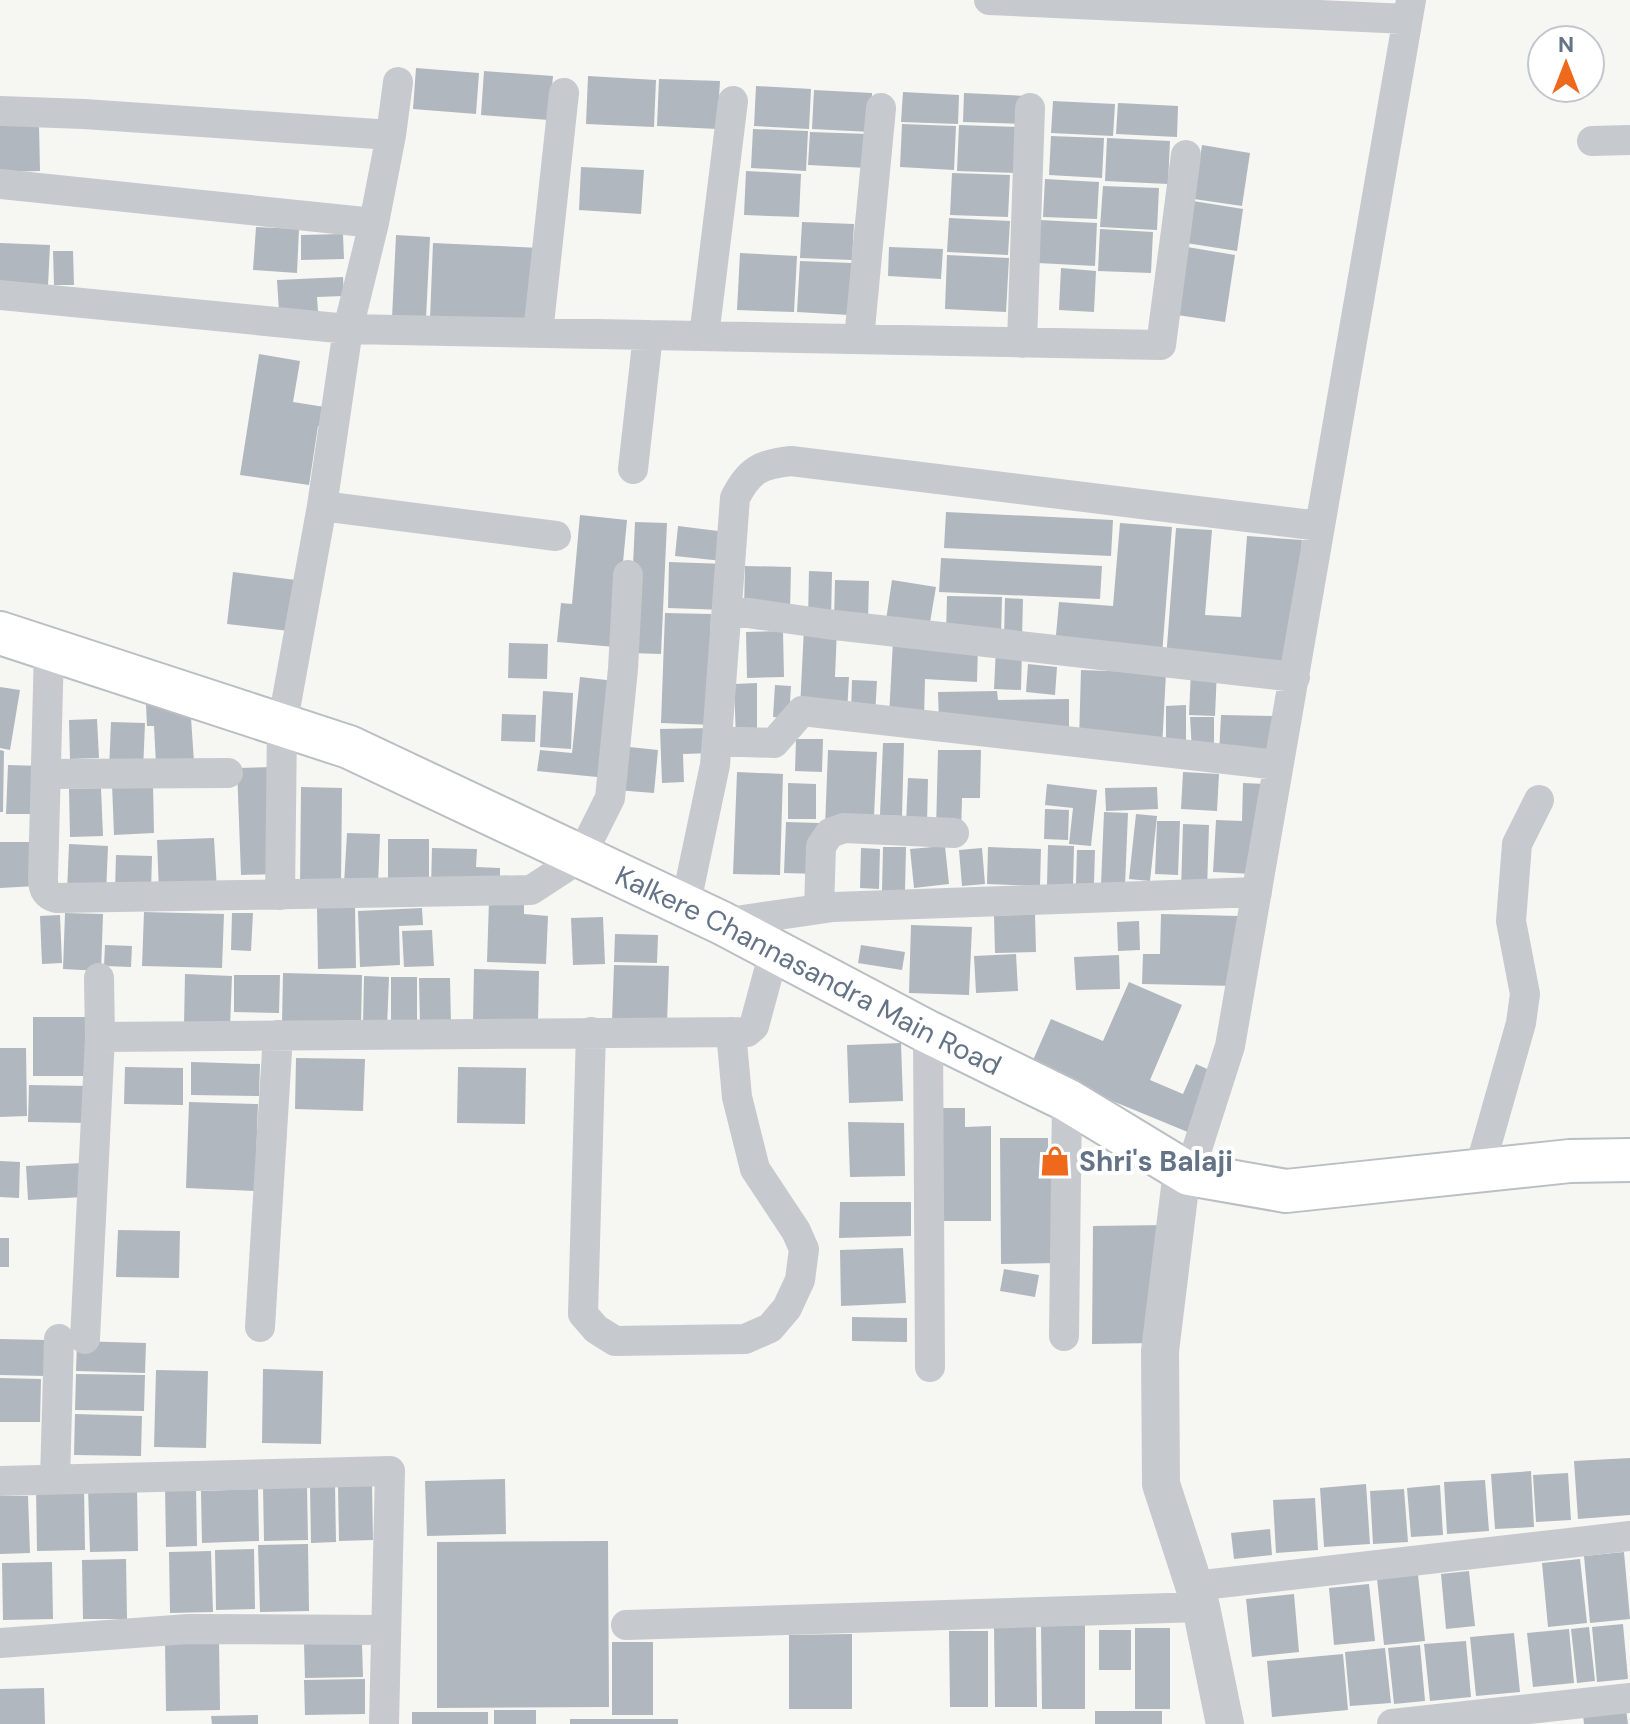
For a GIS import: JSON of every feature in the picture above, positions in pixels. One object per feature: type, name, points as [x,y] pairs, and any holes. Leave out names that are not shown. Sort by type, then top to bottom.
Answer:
[{"type":"main road","name":"Kalkere Channasandra Main Road","points":[[0,633],[349,747],[704,915],[928,1032],[1067,1100],[1186,1172],[1286,1191],[1570,1161],[1630,1160]]},
{"type":"street","points":[[989,0],[1409,9],[1230,1046],[1186,1172],[1160,1351],[1161,1484],[1197,1596],[1225,1724]]},
{"type":"street","points":[[280,895],[282,726],[322,506],[348,329],[374,223],[398,82]]},
{"type":"street","points":[[538,333],[564,93]]},
{"type":"street","points":[[704,336],[733,101]]},
{"type":"street","points":[[859,339],[881,108]]},
{"type":"street","points":[[1022,343],[1030,108]]},
{"type":"street","points":[[0,111],[391,135]]},
{"type":"street","points":[[1592,141],[1630,140]]},
{"type":"street","points":[[0,295],[348,329],[1161,345],[1186,155]]},
{"type":"street","points":[[0,184],[374,223]]},
{"type":"street","points":[[633,469],[648,335]]},
{"type":"street","points":[[1257,892],[704,915],[735,498],[743,482],[757,468],[791,461],[1320,526]]},
{"type":"street","points":[[322,506],[556,536]]},
{"type":"street","points":[[49,649],[43,879],[45,891],[50,896],[531,890],[580,858],[610,798],[623,669],[628,575]]},
{"type":"street","points":[[727,610],[1295,677]]},
{"type":"street","points":[[717,741],[774,743],[802,711],[1278,765]]},
{"type":"street","points":[[46,774],[228,773]]},
{"type":"street","points":[[1479,1171],[1521,1023],[1525,994],[1511,921],[1517,844],[1539,800]]},
{"type":"street","points":[[819,909],[821,846],[830,833],[844,828],[954,833]]},
{"type":"street","points":[[100,1037],[747,1032],[754,1026],[774,952]]},
{"type":"street","points":[[55,1479],[72,1339],[100,1037],[99,978]]},
{"type":"street","points":[[591,1032],[583,1314],[596,1329],[615,1341],[745,1339],[770,1328],[787,1308],[800,1280],[804,1249],[796,1231],[755,1169],[745,1137],[737,1097],[731,1032]]},
{"type":"street","points":[[928,1032],[930,1367]]},
{"type":"street","points":[[260,1327],[278,1035]]},
{"type":"street","points":[[1064,1336],[1067,1100]]},
{"type":"street","points":[[0,1481],[390,1471],[384,1724]]},
{"type":"street","points":[[626,1625],[1197,1596],[1630,1536]]},
{"type":"street","points":[[0,1643],[188,1629],[386,1630]]},
{"type":"street","points":[[1392,1724],[1630,1698]]},
{"type":"building","points":[[416,68],[479,73],[476,114],[413,109]]},
{"type":"building","points":[[484,71],[553,76],[549,120],[481,115]]},
{"type":"building","points":[[588,76],[656,80],[654,127],[586,124]]},
{"type":"building","points":[[659,79],[720,81],[717,129],[657,126]]},
{"type":"building","points":[[756,86],[811,89],[809,129],[754,126]]},
{"type":"building","points":[[814,90],[872,93],[871,132],[812,129]]},
{"type":"building","points":[[903,92],[959,95],[958,124],[901,122]]},
{"type":"building","points":[[964,93],[1026,96],[1024,124],[963,122]]},
{"type":"building","points":[[1053,101],[1115,104],[1113,136],[1051,133]]},
{"type":"building","points":[[1118,103],[1178,106],[1177,137],[1116,134]]},
{"type":"building","points":[[902,124],[956,126],[954,170],[900,167]]},
{"type":"building","points":[[39,125],[40,171],[0,172],[0,126]]},
{"type":"building","points":[[959,125],[1019,127],[1017,173],[957,171]]},
{"type":"building","points":[[753,129],[808,131],[806,171],[751,168]]},
{"type":"building","points":[[810,132],[868,134],[867,168],[808,165]]},
{"type":"building","points":[[1051,136],[1104,138],[1102,178],[1049,175]]},
{"type":"building","points":[[1107,138],[1170,141],[1168,184],[1105,181]]},
{"type":"building","points":[[1202,145],[1250,153],[1242,206],[1194,199]]},
{"type":"building","points":[[581,167],[644,170],[641,214],[579,210]]},
{"type":"building","points":[[746,171],[801,174],[799,217],[744,215]]},
{"type":"building","points":[[952,173],[1010,175],[1008,217],[950,215]]},
{"type":"building","points":[[1045,179],[1099,182],[1097,219],[1043,217]]},
{"type":"building","points":[[1103,186],[1159,188],[1157,230],[1100,227]]},
{"type":"building","points":[[1193,201],[1243,209],[1237,251],[1186,243]]},
{"type":"building","points":[[949,218],[1010,221],[1008,255],[947,252]]},
{"type":"building","points":[[1040,220],[1097,223],[1095,266],[1038,263]]},
{"type":"building","points":[[802,222],[854,224],[852,260],[800,258]]},
{"type":"building","points":[[256,227],[299,229],[297,273],[253,270]]},
{"type":"building","points":[[1100,229],[1153,232],[1151,273],[1098,271]]},
{"type":"building","points":[[343,234],[344,259],[301,260],[301,235]]},
{"type":"building","points":[[396,235],[430,237],[426,319],[392,318]]},
{"type":"building","points":[[0,243],[50,245],[48,286],[0,285]]},
{"type":"building","points":[[433,243],[541,248],[535,323],[430,319]]},
{"type":"building","points":[[889,247],[943,249],[941,279],[888,276]]},
{"type":"building","points":[[1187,247],[1235,255],[1225,322],[1177,315]]},
{"type":"building","points":[[53,251],[73,251],[74,285],[54,285]]},
{"type":"building","points":[[740,253],[797,256],[794,312],[737,310]]},
{"type":"building","points":[[947,255],[1009,258],[1006,312],[945,309]]},
{"type":"building","points":[[800,261],[852,263],[849,315],[797,312]]},
{"type":"building","points":[[1061,268],[1096,271],[1094,312],[1059,310]]},
{"type":"building","points":[[343,277],[344,296],[317,297],[318,311],[279,312],[277,280]]},
{"type":"building","points":[[259,354],[300,361],[293,402],[331,408],[328,428],[318,426],[309,485],[240,475]]},
{"type":"building","points":[[946,512],[1113,520],[1111,556],[944,548]]},
{"type":"building","points":[[580,515],[627,520],[615,647],[557,642],[561,603],[572,604]]},
{"type":"building","points":[[635,522],[667,523],[661,654],[629,653]]},
{"type":"building","points":[[1120,523],[1172,527],[1162,655],[1055,646],[1059,602],[1113,606]]},
{"type":"building","points":[[678,526],[726,532],[723,561],[675,556]]},
{"type":"building","points":[[1176,528],[1212,530],[1205,615],[1241,617],[1247,536],[1302,540],[1291,669],[1166,659]]},
{"type":"building","points":[[941,558],[1102,566],[1100,599],[939,592]]},
{"type":"building","points":[[669,562],[726,564],[725,610],[668,608]]},
{"type":"building","points":[[745,566],[791,567],[790,612],[744,611]]},
{"type":"building","points":[[809,571],[832,572],[831,622],[808,621]]},
{"type":"building","points":[[233,572],[296,580],[289,631],[227,624]]},
{"type":"building","points":[[835,580],[869,581],[868,622],[834,621]]},
{"type":"building","points":[[892,580],[936,587],[928,634],[885,627]]},
{"type":"building","points":[[947,596],[1002,597],[1001,636],[946,635]]},
{"type":"building","points":[[1005,598],[1023,599],[1022,638],[1004,637]]},
{"type":"building","points":[[665,613],[711,614],[709,673],[714,725],[661,723]]},
{"type":"building","points":[[804,627],[837,628],[835,677],[849,677],[847,713],[800,709]]},
{"type":"building","points":[[783,631],[784,677],[747,678],[746,632]]},
{"type":"building","points":[[893,640],[978,644],[977,682],[925,679],[924,719],[889,717]]},
{"type":"building","points":[[509,643],[548,644],[547,679],[508,678]]},
{"type":"building","points":[[996,647],[1022,648],[1021,690],[994,689]]},
{"type":"building","points":[[1028,664],[1057,667],[1055,695],[1026,692]]},
{"type":"building","points":[[1081,670],[1166,673],[1162,748],[1079,740]]},
{"type":"building","points":[[1191,670],[1217,670],[1215,716],[1189,715]]},
{"type":"building","points":[[580,677],[615,681],[607,778],[537,771],[540,750],[572,753]]},
{"type":"building","points":[[852,680],[877,681],[875,716],[851,714]]},
{"type":"building","points":[[757,683],[757,738],[736,739],[734,684]]},
{"type":"building","points":[[775,685],[791,686],[789,718],[773,717]]},
{"type":"building","points":[[0,687],[20,690],[10,750],[0,748]]},
{"type":"building","points":[[543,691],[573,693],[571,749],[540,747]]},
{"type":"building","points":[[997,691],[998,700],[1069,699],[1069,729],[939,722],[938,692]]},
{"type":"building","points":[[190,703],[194,762],[156,764],[154,726],[147,726],[146,705]]},
{"type":"building","points":[[1186,705],[1186,749],[1166,749],[1166,706]]},
{"type":"building","points":[[502,714],[536,715],[535,742],[501,741]]},
{"type":"building","points":[[1221,715],[1277,716],[1276,758],[1219,755]]},
{"type":"building","points":[[1190,717],[1214,717],[1214,753],[1192,751]]},
{"type":"building","points":[[97,719],[99,758],[70,759],[69,720]]},
{"type":"building","points":[[111,722],[145,723],[143,772],[109,770]]},
{"type":"building","points":[[714,728],[714,753],[683,754],[684,782],[662,783],[660,729]]},
{"type":"building","points":[[796,739],[823,739],[822,772],[795,771]]},
{"type":"building","points":[[883,743],[904,743],[902,816],[880,815]]},
{"type":"building","points":[[620,746],[658,750],[654,793],[616,790]]},
{"type":"building","points":[[0,750],[4,751],[3,812],[0,812]]},
{"type":"building","points":[[828,750],[877,752],[874,817],[825,828]]},
{"type":"building","points":[[938,750],[981,750],[980,798],[962,798],[961,831],[936,830]]},
{"type":"building","points":[[8,765],[44,766],[43,814],[6,814]]},
{"type":"building","points":[[276,767],[277,874],[241,875],[237,768]]},
{"type":"building","points":[[737,772],[783,774],[780,875],[733,874]]},
{"type":"building","points":[[1183,772],[1219,774],[1217,811],[1181,809]]},
{"type":"building","points":[[908,778],[928,779],[927,825],[906,824]]},
{"type":"building","points":[[153,782],[154,833],[114,835],[112,784]]},
{"type":"building","points":[[788,783],[816,784],[816,819],[788,819]]},
{"type":"building","points":[[1243,783],[1266,784],[1252,874],[1213,872],[1216,820],[1242,821]]},
{"type":"building","points":[[1047,784],[1097,790],[1091,846],[1069,844],[1073,808],[1045,805]]},
{"type":"building","points":[[301,787],[342,788],[341,885],[300,885]]},
{"type":"building","points":[[1157,787],[1158,809],[1106,811],[1105,788]]},
{"type":"building","points":[[101,788],[103,836],[70,837],[69,789]]},
{"type":"building","points":[[1045,809],[1069,810],[1068,840],[1044,839]]},
{"type":"building","points":[[1104,812],[1128,813],[1125,886],[1101,885]]},
{"type":"building","points":[[1136,814],[1157,816],[1150,881],[1129,879]]},
{"type":"building","points":[[1157,821],[1180,821],[1178,875],[1155,874]]},
{"type":"building","points":[[786,822],[819,823],[818,874],[784,873]]},
{"type":"building","points":[[1183,824],[1209,825],[1207,891],[1181,890]]},
{"type":"building","points":[[347,833],[380,834],[378,886],[344,884]]},
{"type":"building","points":[[214,838],[217,890],[159,893],[157,840]]},
{"type":"building","points":[[388,839],[429,839],[429,889],[388,889]]},
{"type":"building","points":[[0,842],[36,842],[36,886],[0,888]]},
{"type":"building","points":[[69,844],[108,846],[106,894],[67,892]]},
{"type":"building","points":[[1048,845],[1074,846],[1073,885],[1047,885]]},
{"type":"building","points":[[945,846],[949,884],[914,888],[910,849]]},
{"type":"building","points":[[883,847],[906,847],[905,891],[882,891]]},
{"type":"building","points":[[988,847],[1041,849],[1040,886],[987,884]]},
{"type":"building","points":[[432,848],[477,849],[476,867],[500,868],[500,888],[431,887]]},
{"type":"building","points":[[861,848],[880,849],[879,889],[860,888]]},
{"type":"building","points":[[982,848],[985,884],[962,886],[959,850]]},
{"type":"building","points":[[1077,850],[1095,850],[1094,884],[1076,884]]},
{"type":"building","points":[[116,855],[152,856],[151,891],[115,890]]},
{"type":"building","points":[[489,901],[524,903],[524,914],[548,916],[546,964],[487,962]]},
{"type":"building","points":[[317,907],[355,907],[356,968],[318,969]]},
{"type":"building","points":[[422,908],[423,925],[399,926],[400,965],[360,967],[358,911]]},
{"type":"building","points":[[144,912],[224,914],[222,968],[142,966]]},
{"type":"building","points":[[65,913],[103,914],[101,971],[63,969]]},
{"type":"building","points":[[232,913],[253,913],[251,951],[231,950]]},
{"type":"building","points":[[1035,914],[1036,952],[995,953],[994,916]]},
{"type":"building","points":[[1161,914],[1238,916],[1236,986],[1142,984],[1143,954],[1160,954]]},
{"type":"building","points":[[60,915],[62,963],[42,964],[40,916]]},
{"type":"building","points":[[603,917],[605,964],[573,965],[571,918]]},
{"type":"building","points":[[1139,921],[1140,950],[1118,951],[1117,922]]},
{"type":"building","points":[[911,925],[972,927],[969,995],[909,993]]},
{"type":"building","points":[[432,930],[434,966],[404,967],[402,931]]},
{"type":"building","points":[[615,934],[658,935],[657,963],[614,962]]},
{"type":"building","points":[[105,945],[132,946],[131,967],[104,966]]},
{"type":"building","points":[[861,945],[905,952],[902,970],[858,963]]},
{"type":"building","points":[[1016,954],[1018,991],[976,993],[974,956]]},
{"type":"building","points":[[1119,955],[1120,989],[1076,990],[1074,957]]},
{"type":"building","points":[[614,965],[669,966],[667,1023],[612,1022]]},
{"type":"building","points":[[474,969],[539,971],[538,1024],[473,1023]]},
{"type":"building","points":[[283,973],[362,975],[361,1026],[282,1024]]},
{"type":"building","points":[[185,974],[232,976],[230,1028],[184,1026]]},
{"type":"building","points":[[234,975],[280,975],[279,1013],[234,1012]]},
{"type":"building","points":[[364,976],[389,977],[387,1027],[363,1026]]},
{"type":"building","points":[[391,977],[417,977],[417,1024],[391,1024]]},
{"type":"building","points":[[419,978],[450,978],[451,1024],[420,1025]]},
{"type":"building","points":[[1129,982],[1182,1005],[1150,1080],[1183,1094],[1196,1064],[1216,1073],[1195,1135],[1030,1067],[1051,1019],[1103,1041]]},
{"type":"building","points":[[33,1017],[93,1017],[92,1076],[33,1076]]},
{"type":"building","points":[[901,1043],[903,1101],[849,1103],[847,1045]]},
{"type":"building","points":[[0,1048],[26,1048],[27,1116],[0,1117]]},
{"type":"building","points":[[296,1058],[365,1059],[363,1111],[295,1109]]},
{"type":"building","points":[[191,1062],[260,1064],[259,1096],[191,1095]]},
{"type":"building","points":[[125,1067],[183,1068],[183,1105],[124,1104]]},
{"type":"building","points":[[458,1067],[526,1068],[525,1124],[457,1123]]},
{"type":"building","points":[[29,1085],[90,1086],[89,1123],[28,1122]]},
{"type":"building","points":[[189,1102],[258,1104],[255,1191],[186,1188]]},
{"type":"building","points":[[940,1108],[965,1108],[965,1127],[991,1126],[991,1221],[940,1221]]},
{"type":"building","points":[[848,1122],[904,1123],[905,1176],[850,1177]]},
{"type":"building","points":[[1000,1138],[1048,1138],[1048,1175],[1056,1175],[1057,1263],[1001,1264]]},
{"type":"building","points":[[0,1161],[20,1162],[19,1198],[0,1197]]},
{"type":"building","points":[[82,1163],[84,1197],[28,1200],[26,1166]]},
{"type":"building","points":[[840,1202],[911,1202],[911,1236],[839,1238]]},
{"type":"building","points":[[1165,1225],[1154,1343],[1092,1344],[1093,1226]]},
{"type":"building","points":[[118,1230],[180,1231],[179,1278],[116,1277]]},
{"type":"building","points":[[0,1238],[9,1238],[9,1267],[0,1267]]},
{"type":"building","points":[[903,1248],[906,1303],[841,1306],[840,1250]]},
{"type":"building","points":[[1004,1269],[1039,1275],[1035,1297],[1000,1291]]},
{"type":"building","points":[[852,1317],[907,1318],[907,1342],[852,1341]]},
{"type":"building","points":[[0,1339],[47,1340],[46,1376],[0,1375]]},
{"type":"building","points":[[77,1341],[146,1343],[145,1373],[76,1371]]},
{"type":"building","points":[[263,1369],[323,1371],[321,1444],[262,1443]]},
{"type":"building","points":[[156,1370],[208,1371],[206,1448],[154,1447]]},
{"type":"building","points":[[76,1374],[145,1375],[144,1411],[75,1410]]},
{"type":"building","points":[[0,1378],[41,1379],[40,1422],[0,1422]]},
{"type":"building","points":[[75,1414],[142,1416],[141,1456],[74,1455]]},
{"type":"building","points":[[1630,1458],[1630,1515],[1578,1519],[1574,1461]]},
{"type":"building","points":[[1531,1471],[1534,1527],[1495,1529],[1491,1474]]},
{"type":"building","points":[[1568,1473],[1571,1520],[1536,1522],[1533,1475]]},
{"type":"building","points":[[505,1479],[506,1534],[427,1536],[425,1481]]},
{"type":"building","points":[[1485,1480],[1489,1531],[1447,1534],[1444,1482]]},
{"type":"building","points":[[165,1484],[196,1484],[197,1546],[166,1547]]},
{"type":"building","points":[[372,1484],[373,1540],[339,1541],[338,1485]]},
{"type":"building","points":[[1366,1484],[1370,1544],[1324,1547],[1320,1488]]},
{"type":"building","points":[[84,1485],[85,1550],[37,1551],[36,1486]]},
{"type":"building","points":[[307,1485],[308,1540],[264,1541],[263,1486]]},
{"type":"building","points":[[335,1485],[336,1542],[311,1543],[310,1486]]},
{"type":"building","points":[[1440,1485],[1443,1535],[1411,1537],[1407,1488]]},
{"type":"building","points":[[137,1486],[138,1551],[90,1552],[88,1488]]},
{"type":"building","points":[[258,1489],[259,1541],[202,1543],[201,1491]]},
{"type":"building","points":[[1404,1489],[1408,1542],[1373,1544],[1370,1491]]},
{"type":"building","points":[[0,1496],[28,1496],[30,1553],[0,1554]]},
{"type":"building","points":[[1315,1498],[1318,1550],[1276,1553],[1273,1500]]},
{"type":"building","points":[[1270,1529],[1272,1555],[1234,1559],[1231,1533]]},
{"type":"building","points":[[608,1541],[609,1707],[437,1708],[437,1542]]},
{"type":"building","points":[[308,1544],[309,1611],[260,1612],[258,1545]]},
{"type":"building","points":[[254,1549],[255,1609],[216,1610],[215,1550]]},
{"type":"building","points":[[211,1551],[213,1612],[170,1613],[169,1552]]},
{"type":"building","points":[[1624,1552],[1630,1619],[1590,1623],[1584,1556]]},
{"type":"building","points":[[126,1559],[127,1619],[83,1619],[82,1560]]},
{"type":"building","points":[[1580,1559],[1587,1623],[1548,1627],[1542,1563]]},
{"type":"building","points":[[52,1562],[53,1619],[3,1620],[2,1563]]},
{"type":"building","points":[[1469,1571],[1475,1626],[1446,1629],[1441,1574]]},
{"type":"building","points":[[1418,1575],[1425,1641],[1384,1645],[1377,1579]]},
{"type":"building","points":[[1369,1584],[1375,1641],[1334,1645],[1329,1588]]},
{"type":"building","points":[[1294,1594],[1299,1652],[1252,1657],[1246,1599]]},
{"type":"building","points":[[1041,1622],[1085,1622],[1085,1709],[1042,1709]]},
{"type":"building","points":[[1623,1624],[1628,1679],[1597,1682],[1592,1627]]},
{"type":"building","points":[[994,1627],[1036,1627],[1037,1707],[995,1707]]},
{"type":"building","points":[[1589,1627],[1595,1681],[1577,1683],[1571,1629]]},
{"type":"building","points":[[1135,1628],[1170,1628],[1170,1709],[1135,1709]]},
{"type":"building","points":[[1569,1629],[1574,1683],[1533,1687],[1527,1633]]},
{"type":"building","points":[[1099,1630],[1131,1630],[1131,1670],[1099,1670]]},
{"type":"building","points":[[949,1631],[988,1631],[988,1707],[950,1707]]},
{"type":"building","points":[[1514,1633],[1520,1692],[1476,1696],[1470,1637]]},
{"type":"building","points":[[852,1634],[852,1709],[789,1709],[789,1635]]},
{"type":"building","points":[[219,1640],[220,1710],[166,1711],[165,1641]]},
{"type":"building","points":[[1466,1641],[1471,1697],[1430,1701],[1424,1644]]},
{"type":"building","points":[[612,1642],[653,1642],[653,1715],[612,1715]]},
{"type":"building","points":[[362,1643],[363,1677],[305,1678],[304,1644]]},
{"type":"building","points":[[1420,1645],[1425,1701],[1394,1704],[1388,1648]]},
{"type":"building","points":[[1385,1648],[1391,1703],[1350,1706],[1345,1652]]},
{"type":"building","points":[[1343,1654],[1348,1710],[1272,1717],[1267,1661]]},
{"type":"building","points":[[365,1679],[365,1714],[305,1715],[304,1680]]},
{"type":"building","points":[[44,1688],[45,1724],[0,1724],[0,1689]]},
{"type":"building","points":[[494,1710],[536,1710],[536,1724],[494,1724]]},
{"type":"building","points":[[1626,1710],[1628,1724],[1584,1724],[1583,1715]]},
{"type":"building","points":[[1095,1711],[1162,1711],[1162,1724],[1095,1724]]},
{"type":"building","points":[[412,1712],[488,1712],[488,1724],[412,1724]]},
{"type":"building","points":[[258,1715],[258,1724],[212,1724],[211,1716]]},
{"type":"building","points":[[570,1719],[678,1719],[678,1724],[570,1724]]},
{"type":"place","name":"Shri's Balaji","points":[[1055,1161]]}]
